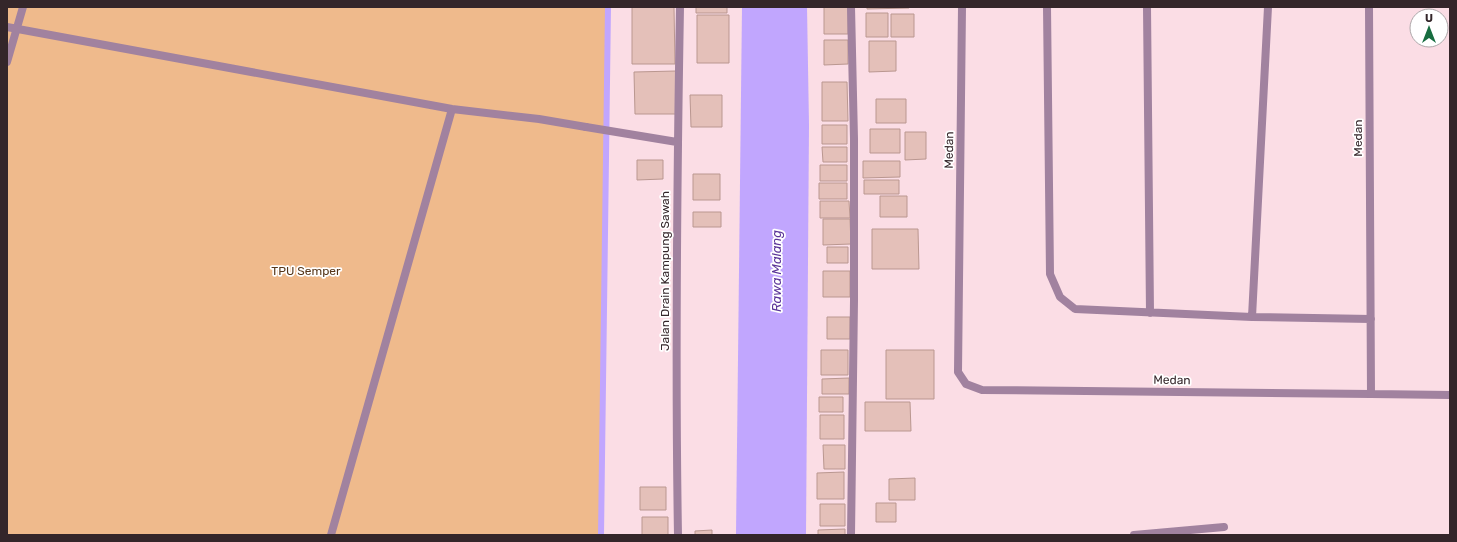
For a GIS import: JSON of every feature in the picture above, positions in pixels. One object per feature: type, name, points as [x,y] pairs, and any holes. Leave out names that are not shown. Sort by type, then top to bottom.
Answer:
[{"type":"street","points":[[7,62],[23,7]]},
{"type":"street","name":"Jalan Drain Kampung Sawah","points":[[678,535],[676,429],[677,142],[680,7]]},
{"type":"street","points":[[851,7],[854,284],[851,535]]},
{"type":"street","name":"Medan","points":[[962,7],[958,372],[966,384],[982,390],[1371,394],[1369,7]]},
{"type":"street","points":[[1047,7],[1050,274],[1060,297],[1075,309],[1150,313],[1371,319]]},
{"type":"street","points":[[1147,7],[1150,313]]},
{"type":"street","points":[[1252,316],[1268,7]]},
{"type":"street","points":[[7,27],[452,109],[539,119],[677,142]]},
{"type":"street","points":[[331,535],[452,109]]},
{"type":"street","points":[[1371,394],[1450,395]]},
{"type":"street","points":[[1134,535],[1224,527]]},
{"type":"green space","name":"TPU Semper","points":[[7,7],[608,7],[601,535],[7,535]]},
{"type":"water","name":"Rawa Malang","points":[[742,7],[807,7],[809,125],[806,535],[736,535]]},
{"type":"building","points":[[632,7],[674,7],[675,64],[632,64]]},
{"type":"building","points":[[696,7],[727,7],[727,13],[696,13]]},
{"type":"building","points":[[824,7],[848,7],[848,34],[824,34]]},
{"type":"building","points":[[867,7],[909,7],[909,8],[867,9]]},
{"type":"building","points":[[866,13],[888,13],[888,37],[866,37]]},
{"type":"building","points":[[891,14],[914,14],[914,37],[891,37]]},
{"type":"building","points":[[697,15],[729,15],[729,63],[697,63]]},
{"type":"building","points":[[824,40],[848,40],[848,64],[824,65]]},
{"type":"building","points":[[869,41],[896,41],[896,71],[869,72]]},
{"type":"building","points":[[676,71],[676,114],[635,114],[634,72]]},
{"type":"building","points":[[822,82],[847,82],[848,121],[822,121]]},
{"type":"building","points":[[690,95],[722,95],[722,127],[691,127]]},
{"type":"building","points":[[876,99],[906,99],[906,123],[876,123]]},
{"type":"building","points":[[822,125],[847,125],[847,144],[822,144]]},
{"type":"building","points":[[870,129],[900,129],[900,153],[870,153]]},
{"type":"building","points":[[905,132],[926,132],[926,159],[905,160]]},
{"type":"building","points":[[822,147],[847,147],[847,162],[823,162]]},
{"type":"building","points":[[637,160],[663,160],[663,179],[637,180]]},
{"type":"building","points":[[863,161],[900,161],[900,177],[863,178]]},
{"type":"building","points":[[820,165],[847,165],[847,181],[820,181]]},
{"type":"building","points":[[693,174],[720,174],[720,200],[693,200]]},
{"type":"building","points":[[864,180],[899,180],[899,194],[864,194]]},
{"type":"building","points":[[819,183],[847,183],[847,199],[819,199]]},
{"type":"building","points":[[880,196],[907,196],[907,217],[880,217]]},
{"type":"building","points":[[820,201],[849,201],[850,218],[820,218]]},
{"type":"building","points":[[693,212],[721,212],[721,227],[693,227]]},
{"type":"building","points":[[823,219],[850,219],[851,244],[823,245]]},
{"type":"building","points":[[872,229],[918,229],[919,269],[872,269]]},
{"type":"building","points":[[827,247],[848,247],[848,263],[827,263]]},
{"type":"building","points":[[823,271],[850,271],[850,297],[823,297]]},
{"type":"building","points":[[827,317],[850,317],[850,339],[827,339]]},
{"type":"building","points":[[821,350],[848,350],[848,375],[821,375]]},
{"type":"building","points":[[886,350],[934,350],[934,399],[886,399]]},
{"type":"building","points":[[849,378],[849,394],[822,394],[822,379]]},
{"type":"building","points":[[819,397],[843,397],[843,412],[819,412]]},
{"type":"building","points":[[865,402],[910,402],[911,431],[865,431]]},
{"type":"building","points":[[820,415],[844,415],[844,439],[820,439]]},
{"type":"building","points":[[823,445],[845,445],[845,469],[824,469]]},
{"type":"building","points":[[844,472],[844,499],[817,499],[817,473]]},
{"type":"building","points":[[915,478],[915,500],[889,500],[889,479]]},
{"type":"building","points":[[640,487],[666,487],[666,510],[640,510]]},
{"type":"building","points":[[876,503],[896,503],[896,522],[876,522]]},
{"type":"building","points":[[820,504],[845,504],[845,526],[820,526]]},
{"type":"building","points":[[642,517],[668,517],[668,535],[642,535]]},
{"type":"building","points":[[845,529],[845,535],[818,535],[818,530]]},
{"type":"building","points":[[712,530],[712,535],[695,535],[695,531]]},
{"type":"waterway","points":[[601,535],[608,7]]}]
